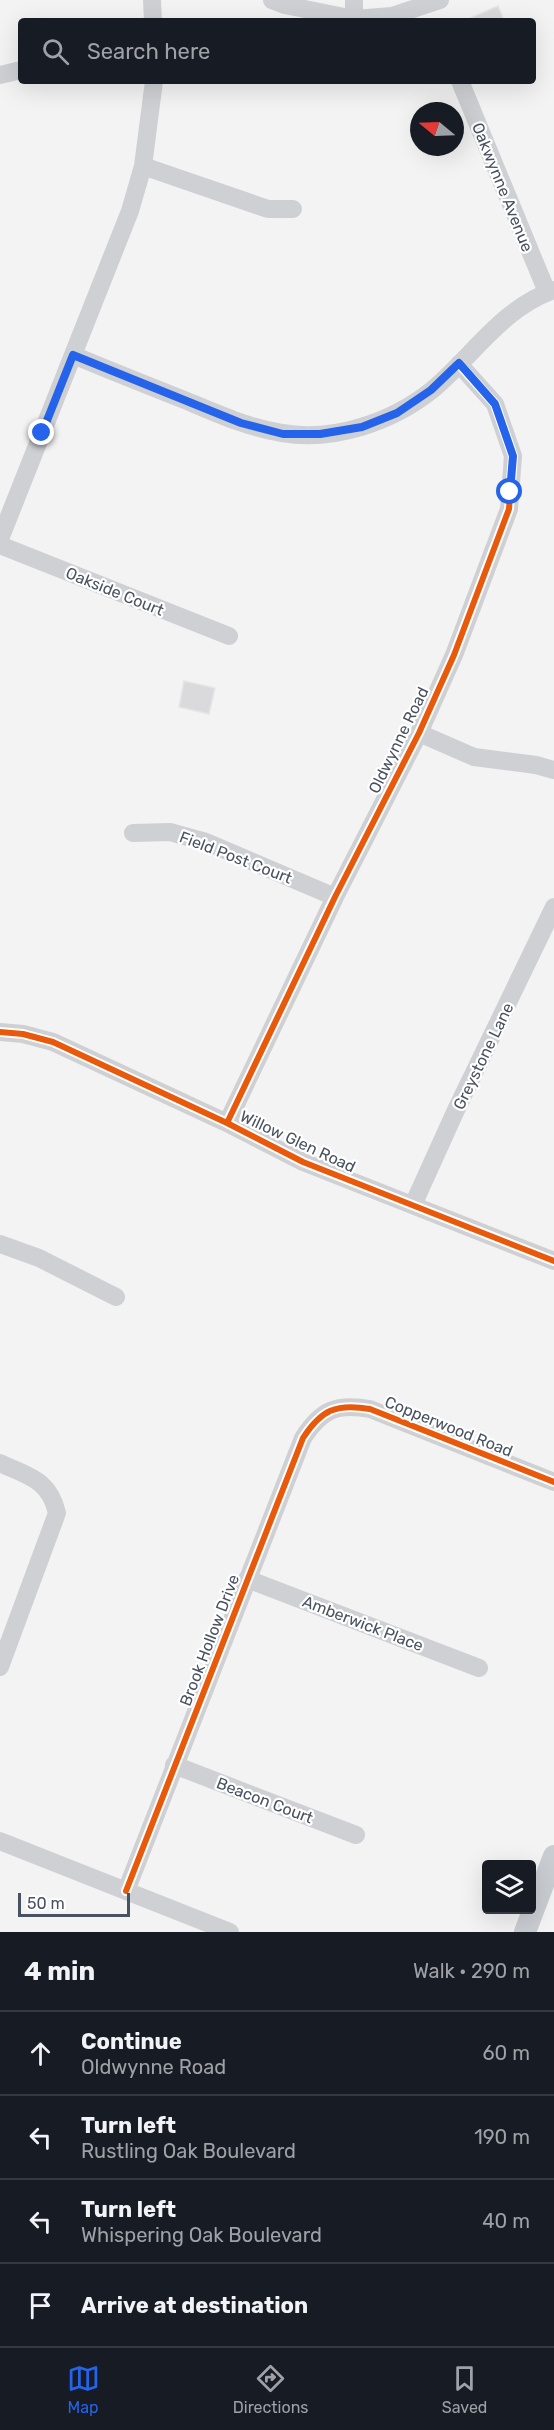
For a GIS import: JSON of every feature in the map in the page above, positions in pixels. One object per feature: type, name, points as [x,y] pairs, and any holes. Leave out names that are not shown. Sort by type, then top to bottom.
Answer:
[{"type":"main road","points":[[525,1932],[549,1882],[554,1856]]},
{"type":"street","points":[[152,0],[153,18]]},
{"type":"street","points":[[272,0],[285,5],[349,18]]},
{"type":"street","points":[[354,0],[354,18]]},
{"type":"street","points":[[367,18],[434,9]]},
{"type":"street","points":[[0,75],[18,71]]},
{"type":"street","points":[[0,539],[130,211],[143,166],[154,84]]},
{"type":"street","name":"Oakwynne Avenue","points":[[461,84],[550,291]]},
{"type":"street","points":[[143,166],[268,209],[293,209]]},
{"type":"street","points":[[73,355],[241,423],[283,434],[320,434],[362,427],[397,413],[431,390],[518,307],[550,291]]},
{"type":"street","name":"Oldwynne Road","points":[[227,1123],[335,897],[419,732],[454,655],[509,510],[513,456],[495,404],[459,363]]},
{"type":"street","name":"Oakside Court","points":[[0,545],[229,636]]},
{"type":"street","points":[[419,732],[474,757],[536,765],[554,770]]},
{"type":"street","name":"Field Post Court","points":[[133,833],[170,832],[206,842],[335,897]]},
{"type":"street","name":"Greystone Lane","points":[[413,1205],[456,1110],[554,908]]},
{"type":"street","name":"Willow Glen Road","points":[[0,1032],[23,1034],[53,1042],[227,1123],[303,1162],[554,1261]]},
{"type":"street","points":[[0,1244],[39,1258],[116,1297]]},
{"type":"street","name":"Copperwood Road","points":[[332,1409],[351,1406],[370,1408],[554,1482]]},
{"type":"street","name":"Brook Hollow Drive","points":[[126,1891],[303,1438],[314,1420],[332,1409]]},
{"type":"street","points":[[0,1463],[40,1483],[53,1496],[57,1513],[0,1667]]},
{"type":"street","name":"Amberwick Place","points":[[248,1578],[479,1668]]},
{"type":"street","name":"Beacon Court","points":[[174,1765],[356,1835]]},
{"type":"street","points":[[0,1841],[230,1932]]},
{"type":"building","points":[[498,6],[503,18],[471,18]]},
{"type":"building","points":[[184,681],[215,688],[209,714],[179,707]]},
{"type":"cycle path","points":[[227,1123],[335,897],[419,733],[454,655],[509,509],[513,456],[495,404],[459,364]]},
{"type":"cycle path","points":[[0,1032],[23,1034],[53,1042],[227,1123],[303,1162],[554,1261]]},
{"type":"cycle path","points":[[126,1891],[303,1438],[316,1421],[330,1411],[339,1408],[370,1409],[554,1482]]},
{"type":"route","points":[[42,433],[73,355],[241,423],[283,434],[320,434],[362,427],[397,413],[431,390],[459,363],[495,404],[513,456],[510,492]]}]
